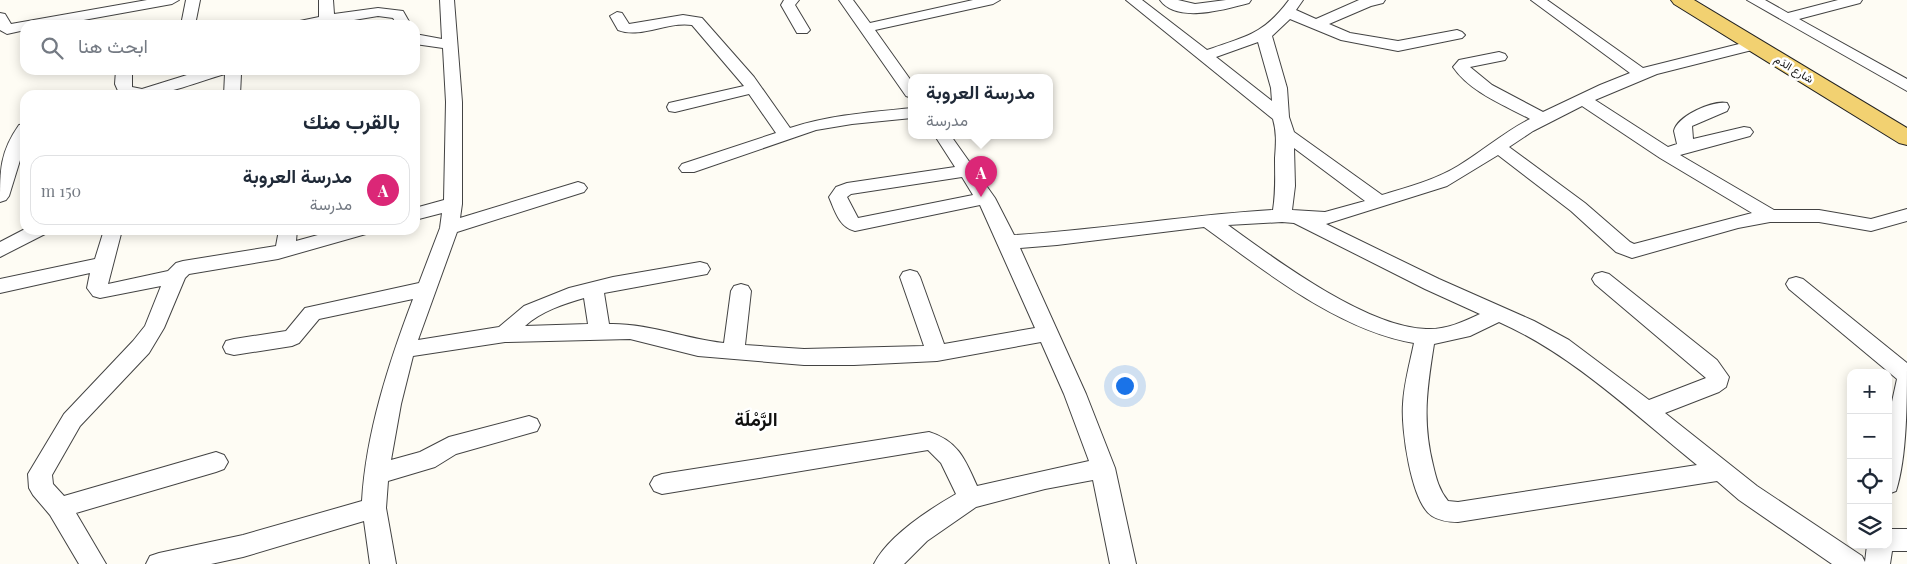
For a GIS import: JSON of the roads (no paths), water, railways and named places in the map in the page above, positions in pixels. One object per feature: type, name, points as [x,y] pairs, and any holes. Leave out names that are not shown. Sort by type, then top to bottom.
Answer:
[{"type":"main road","name":"شارع الدَم","points":[[1681,0],[1907,138]]},
{"type":"main road","name":"شارع الدَم","points":[[1701,0],[1907,121]]},
{"type":"street","points":[[59,20],[172,0]]},
{"type":"street","points":[[189,20],[193,0]]},
{"type":"street","points":[[326,0],[327,20],[387,11],[398,14],[401,20]]},
{"type":"street","points":[[383,564],[374,508],[377,474],[390,404],[404,350],[449,228],[453,204],[455,141],[452,45],[448,0]]},
{"type":"street","points":[[792,0],[788,5],[802,30]]},
{"type":"street","points":[[846,0],[908,86]]},
{"type":"street","points":[[1132,0],[1205,56],[1284,126],[1379,202]]},
{"type":"street","points":[[1167,0],[1176,6],[1190,9],[1244,0]]},
{"type":"street","points":[[1317,24],[1367,2],[1378,0]]},
{"type":"street","points":[[1538,0],[1641,74]]},
{"type":"street","points":[[1754,0],[1907,86]]},
{"type":"street","points":[[1786,18],[1855,0]]},
{"type":"street","points":[[866,28],[985,1]]},
{"type":"street","points":[[1205,56],[1264,35],[1272,30],[1292,6],[1317,24],[1346,37],[1398,46],[1457,35]]},
{"type":"street","points":[[617,16],[623,27],[628,29],[683,19],[697,21],[754,88],[786,135]]},
{"type":"street","points":[[2,26],[20,26]]},
{"type":"street","points":[[1264,35],[1279,88],[1284,126],[1284,160],[1289,216]]},
{"type":"street","points":[[420,40],[452,45]]},
{"type":"street","points":[[1009,242],[1057,239],[1208,220],[1335,216],[1441,182],[1464,170],[1497,146],[1543,119],[1582,99],[1641,74],[1755,45]]},
{"type":"street","points":[[1499,57],[1465,63],[1461,67],[1468,74],[1500,95],[1543,119]]},
{"type":"street","points":[[124,75],[125,90]]},
{"type":"street","points":[[156,90],[204,75]]},
{"type":"street","points":[[232,90],[233,75]]},
{"type":"street","points":[[675,107],[754,88]]},
{"type":"street","points":[[1582,99],[1666,154],[1770,216]]},
{"type":"street","points":[[1687,146],[1682,132],[1683,125],[1721,107]]},
{"type":"street","points":[[688,168],[831,122],[908,113]]},
{"type":"street","points":[[1666,154],[1687,146],[1744,132]]},
{"type":"street","points":[[0,196],[15,146],[20,138]]},
{"type":"street","points":[[946,139],[986,198],[1009,242],[1049,334],[1104,468],[1123,564]]},
{"type":"street","points":[[1497,146],[1578,207],[1623,247],[1632,251],[1738,222],[1770,216],[1819,216],[1871,225],[1907,215]]},
{"type":"street","points":[[967,171],[847,189],[842,191],[838,197],[850,222],[855,224],[986,198]]},
{"type":"street","points":[[449,228],[578,188]]},
{"type":"street","points":[[420,213],[453,204]]},
{"type":"street","points":[[1289,216],[1432,284],[1499,313],[1561,346],[1647,410],[1755,498],[1853,564]]},
{"type":"street","points":[[1208,220],[1281,272],[1348,310],[1398,334],[1425,337],[1456,333],[1499,313]]},
{"type":"street","points":[[0,250],[27,235]]},
{"type":"street","points":[[111,235],[97,288],[100,291],[108,291],[175,276]]},
{"type":"street","points":[[286,250],[288,235]]},
{"type":"street","points":[[93,564],[59,508],[46,496],[39,482],[47,460],[72,420],[141,348],[154,328],[175,276],[183,268],[286,250],[341,235]]},
{"type":"street","points":[[0,286],[103,264]]},
{"type":"street","points":[[505,334],[521,318],[537,308],[593,290],[700,269]]},
{"type":"street","points":[[910,276],[937,353]]},
{"type":"street","points":[[1602,279],[1709,366],[1718,377],[1718,381],[1711,386],[1647,410]]},
{"type":"street","points":[[1796,284],[1907,375]]},
{"type":"street","points":[[234,347],[292,338],[306,318],[312,314],[425,289]]},
{"type":"street","points":[[593,290],[600,331]]},
{"type":"street","points":[[734,352],[741,291]]},
{"type":"street","points":[[404,350],[505,334],[630,330],[698,348],[804,357],[937,353],[1049,334]]},
{"type":"street","points":[[1425,337],[1413,402],[1413,419],[1415,440],[1426,485],[1435,504],[1440,509],[1458,512],[1722,471]]},
{"type":"street","points":[[1892,462],[1907,380]]},
{"type":"street","points":[[377,474],[427,460],[449,446],[529,425]]},
{"type":"street","points":[[662,484],[929,441],[937,442],[946,451],[970,498]]},
{"type":"street","points":[[59,508],[216,462]]},
{"type":"street","points":[[887,564],[918,533],[943,514],[970,498],[1045,479],[1104,468]]},
{"type":"street","points":[[159,564],[243,546],[374,508]]},
{"type":"street","points":[[1892,540],[1907,540]]},
{"type":"street","points":[[1877,564],[1879,549]]},
{"type":"place","name":"مدرسة العروبة","points":[[981,197]]},
{"type":"district","name":"الرَّمْلَة","points":[[756,419]]}]
